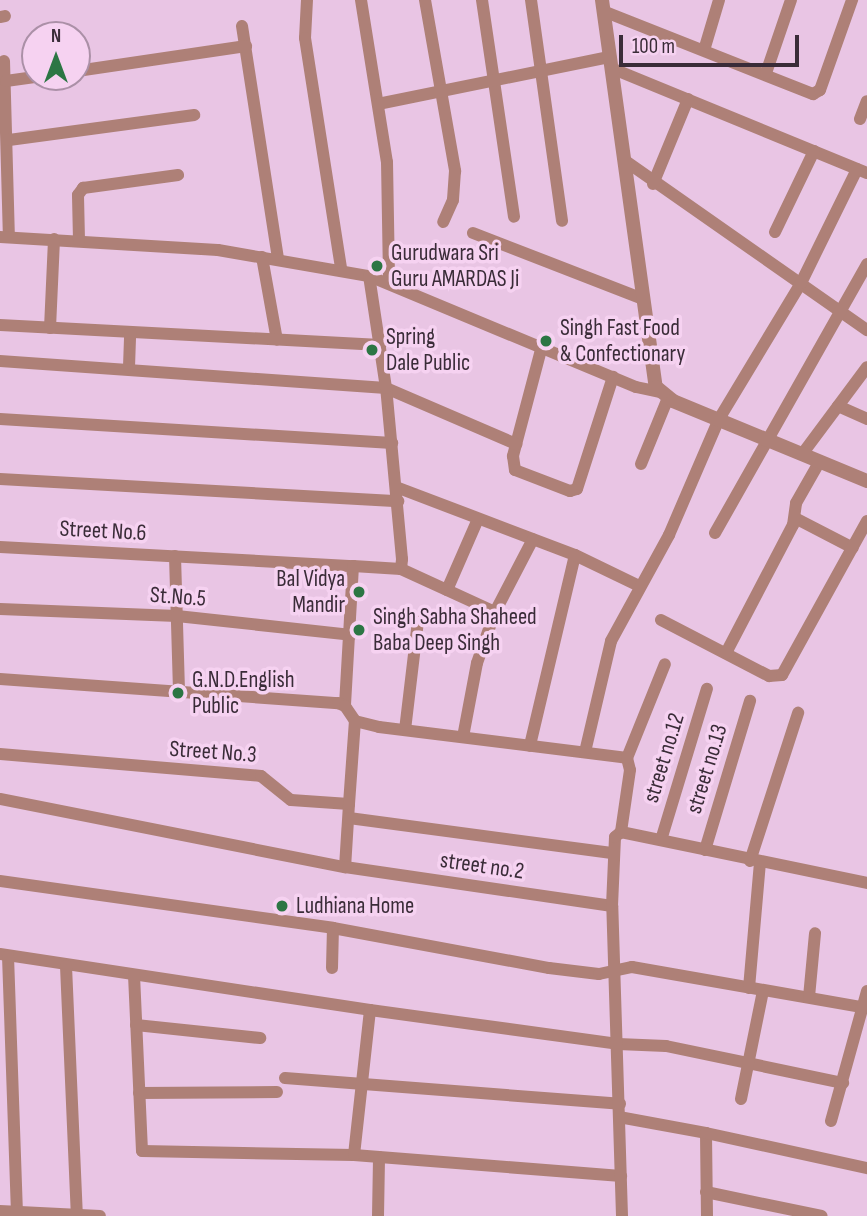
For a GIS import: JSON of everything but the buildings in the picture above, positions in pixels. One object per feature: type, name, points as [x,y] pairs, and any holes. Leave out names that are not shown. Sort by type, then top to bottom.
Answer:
[{"type":"street","points":[[307,0],[305,38],[341,269]]},
{"type":"street","points":[[361,0],[387,162],[388,281]]},
{"type":"street","points":[[425,0],[456,180],[453,200],[443,222]]},
{"type":"street","points":[[482,0],[514,217]]},
{"type":"street","points":[[531,0],[562,221]]},
{"type":"street","points":[[705,47],[719,0]]},
{"type":"street","points":[[766,73],[792,0]]},
{"type":"street","points":[[603,5],[818,92],[852,0]]},
{"type":"street","points":[[603,5],[643,299],[664,395],[641,464]]},
{"type":"street","points":[[242,26],[278,259]]},
{"type":"street","points":[[91,69],[246,46]]},
{"type":"street","points":[[4,61],[9,140],[4,237],[79,240],[262,257],[341,269],[388,281],[867,481]]},
{"type":"street","points":[[378,104],[542,68],[611,62],[688,99],[862,171],[801,283],[719,419],[669,535],[611,641],[585,752]]},
{"type":"street","points":[[6,81],[21,79]]},
{"type":"street","points":[[653,184],[688,99]]},
{"type":"street","points":[[860,119],[867,101]]},
{"type":"street","points":[[9,140],[194,115]]},
{"type":"street","points":[[775,232],[814,151]]},
{"type":"street","points":[[624,160],[653,184],[867,330]]},
{"type":"street","points":[[79,240],[78,195],[83,188],[178,175]]},
{"type":"street","points":[[473,233],[643,299]]},
{"type":"street","points":[[50,328],[54,239]]},
{"type":"street","points":[[262,257],[277,340]]},
{"type":"street","points":[[715,533],[867,264]]},
{"type":"street","points":[[369,276],[386,388],[398,501],[401,569],[495,612]]},
{"type":"street","points":[[0,325],[380,345]]},
{"type":"street","points":[[130,332],[130,368]]},
{"type":"street","points":[[542,346],[516,444],[515,470],[569,491],[578,489],[613,377]]},
{"type":"street","points":[[0,361],[386,388],[516,444]]},
{"type":"street","points":[[803,453],[867,367]]},
{"type":"street","points":[[838,406],[867,419]]},
{"type":"street","points":[[0,419],[392,443]]},
{"type":"street","points":[[726,653],[795,518],[796,503],[820,461]]},
{"type":"street","points":[[0,479],[398,501]]},
{"type":"street","points":[[396,486],[575,555],[639,586]]},
{"type":"street","points":[[795,518],[853,548]]},
{"type":"street","points":[[447,590],[478,519]]},
{"type":"street","points":[[661,620],[769,676],[787,671],[867,521]]},
{"type":"street","points":[[463,737],[477,663],[495,612],[533,539]]},
{"type":"street","name":"Street No.6","points":[[0,547],[401,569]]},
{"type":"street","points":[[530,746],[575,555]]},
{"type":"street","points":[[175,556],[180,692]]},
{"type":"street","points":[[345,867],[355,721],[345,706],[353,566]]},
{"type":"street","name":"St.No.5","points":[[0,609],[177,617],[351,635]]},
{"type":"street","points":[[405,730],[418,621]]},
{"type":"street","points":[[622,1216],[612,853],[615,837],[621,832],[630,770],[627,758],[665,664]]},
{"type":"street","points":[[0,679],[296,698],[345,706]]},
{"type":"street","name":"street no.12","points":[[661,841],[707,689]]},
{"type":"street","name":"street no.13","points":[[705,850],[750,701]]},
{"type":"street","points":[[749,988],[755,862],[798,713]]},
{"type":"street","points":[[355,721],[405,730],[627,758]]},
{"type":"street","name":"Street No.3","points":[[0,754],[261,776],[292,800],[349,804]]},
{"type":"street","name":"street no.2","points":[[0,799],[345,867],[612,906]]},
{"type":"street","points":[[349,818],[612,853]]},
{"type":"street","points":[[621,832],[755,862],[867,883]]},
{"type":"street","points":[[0,881],[332,928],[549,968],[599,974],[632,967],[865,1008]]},
{"type":"street","points":[[332,928],[332,968]]},
{"type":"street","points":[[809,997],[815,933]]},
{"type":"street","points":[[17,1211],[7,1113],[4,955],[370,1010],[618,1044],[666,1046],[843,1083]]},
{"type":"street","points":[[66,966],[77,1216]]},
{"type":"street","points":[[134,975],[142,1151],[354,1154],[621,1176]]},
{"type":"street","points":[[741,1099],[763,991]]},
{"type":"street","points":[[831,1121],[865,1008],[867,991]]},
{"type":"street","points":[[354,1154],[370,1010]]},
{"type":"street","points":[[135,1025],[260,1038]]},
{"type":"street","points":[[285,1078],[362,1082],[620,1111],[867,1168]]},
{"type":"street","points":[[139,1093],[277,1092]]},
{"type":"street","points":[[706,1133],[707,1216]]},
{"type":"street","points":[[378,1216],[379,1157]]},
{"type":"street","points":[[706,1192],[822,1216]]},
{"type":"street","points":[[0,1211],[100,1216]]},
{"type":"place","name":"Gurudwara Sri Guru AMARDAS Ji","points":[[377,266]]},
{"type":"place","name":"Singh Fast Food & Confectionary","points":[[546,341]]},
{"type":"place","name":"Spring Dale Public","points":[[372,350]]},
{"type":"place","name":"Bal Vidya Mandir","points":[[359,592]]},
{"type":"place","name":"Singh Sabha Shaheed Baba Deep Singh","points":[[359,630]]},
{"type":"place","name":"G.N.D.English Public","points":[[178,693]]},
{"type":"place","name":"Ludhiana Home","points":[[282,906]]}]
